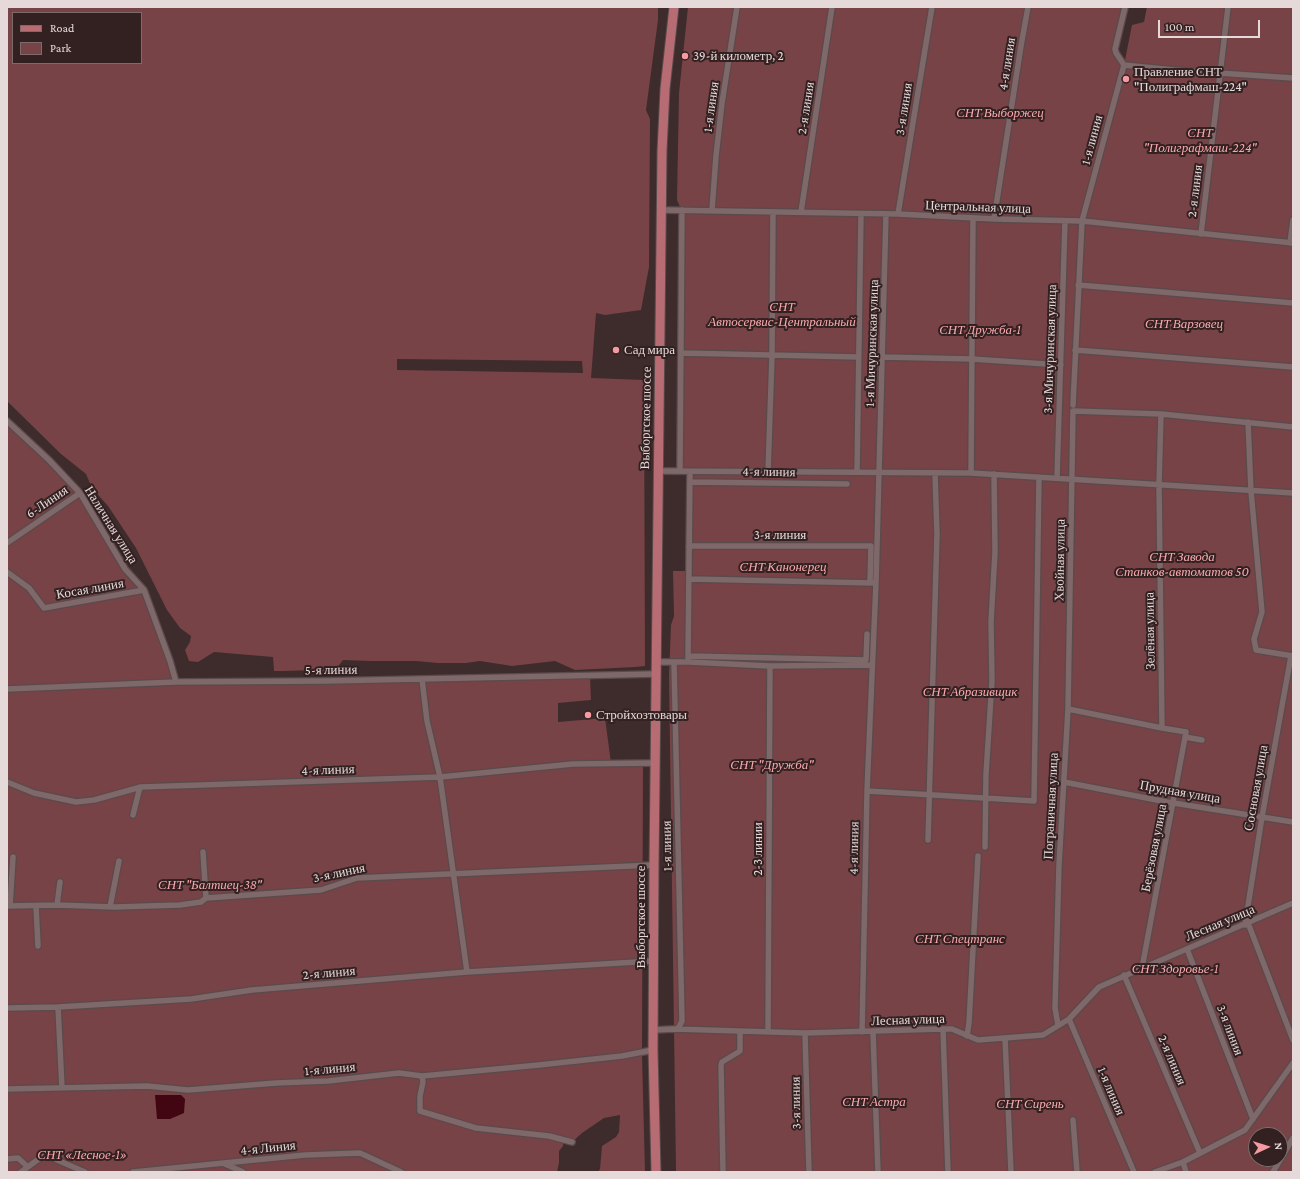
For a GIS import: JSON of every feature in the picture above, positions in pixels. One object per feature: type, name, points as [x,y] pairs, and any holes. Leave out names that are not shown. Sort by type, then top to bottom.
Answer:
[{"type":"main road","name":"Выборгское шоссе","points":[[656,1172],[653,1030],[662,145],[665,89],[674,7]]},
{"type":"street","name":"1-я линия","points":[[712,210],[717,148],[737,7]]},
{"type":"street","name":"2-я линия","points":[[801,212],[832,7]]},
{"type":"street","name":"3-я линия","points":[[898,214],[932,7]]},
{"type":"street","name":"4-я линия","points":[[994,219],[1019,53],[1028,7]]},
{"type":"street","points":[[1125,7],[1115,49],[1124,65],[1293,78]]},
{"type":"street","name":"2-я линия","points":[[1201,234],[1228,7]]},
{"type":"street","name":"1-я линия","points":[[1078,285],[1082,221],[1124,65]]},
{"type":"street","name":"Центральная улица","points":[[661,210],[898,214],[994,219],[1082,221],[1292,243]]},
{"type":"street","points":[[680,471],[682,210]]},
{"type":"street","points":[[768,472],[772,356],[773,212]]},
{"type":"street","points":[[856,472],[861,214]]},
{"type":"street","name":"1-я Мичуринская улица","points":[[873,583],[879,472],[886,214]]},
{"type":"street","points":[[971,473],[973,218]]},
{"type":"street","points":[[1292,243],[1293,220]]},
{"type":"street","name":"3-я Мичуринская улица","points":[[1057,478],[1065,221]]},
{"type":"street","points":[[1078,285],[1293,303]]},
{"type":"street","name":"Хвойная улица","points":[[1068,709],[1073,408],[1078,285]]},
{"type":"street","points":[[1076,350],[1293,367]]},
{"type":"street","points":[[681,353],[858,357]]},
{"type":"street","points":[[882,357],[972,359],[1061,365]]},
{"type":"street","points":[[1073,408],[1161,414],[1293,427]]},
{"type":"street","name":"Зелёная улица","points":[[1161,414],[1159,485],[1162,728]]},
{"type":"street","name":"Наличная улица","points":[[7,421],[49,460],[80,493],[125,569],[144,590],[170,661],[176,682]]},
{"type":"street","points":[[1248,422],[1251,491],[1262,612],[1254,639],[1256,650],[1292,656]]},
{"type":"street","points":[[658,471],[971,473],[1293,493]]},
{"type":"street","points":[[688,659],[690,472]]},
{"type":"street","points":[[928,840],[937,534],[935,473]]},
{"type":"street","points":[[985,847],[986,774],[992,681],[991,622],[995,552],[994,474]]},
{"type":"street","points":[[866,791],[1034,801],[1039,477]]},
{"type":"street","name":"4-я линия","points":[[690,482],[847,484]]},
{"type":"street","name":"6-Линия","points":[[7,543],[80,493]]},
{"type":"street","name":"3-я линия","points":[[689,546],[871,546],[873,583]]},
{"type":"street","name":"Косая линия","points":[[7,572],[29,588],[44,608],[144,590]]},
{"type":"street","points":[[689,580],[873,583]]},
{"type":"street","name":"4-я линия","points":[[862,1032],[866,791],[872,665],[873,583]]},
{"type":"street","points":[[656,662],[674,662],[688,659],[866,660],[867,634]]},
{"type":"street","name":"Сосновая улица","points":[[1246,924],[1262,816],[1292,656]]},
{"type":"street","points":[[688,659],[770,666],[872,665]]},
{"type":"street","name":"1-я линия","points":[[674,662],[682,1021],[678,1029]]},
{"type":"street","name":"2-3 линии","points":[[768,1032],[770,666]]},
{"type":"street","name":"5-я линия","points":[[7,689],[176,682],[313,682],[422,678],[552,677],[656,674]]},
{"type":"street","points":[[422,678],[427,721],[440,777],[467,972]]},
{"type":"street","points":[[1068,709],[1162,728],[1202,740]]},
{"type":"street","name":"Пограничная улица","points":[[1058,1025],[1055,1008],[1059,865],[1068,709]]},
{"type":"street","name":"Берёзовая улица","points":[[1142,968],[1186,735]]},
{"type":"street","name":"4-я линия","points":[[7,782],[34,793],[76,802],[94,800],[140,787],[440,777],[573,764],[655,763]]},
{"type":"street","name":"Прудная улица","points":[[1064,782],[1173,803],[1293,822]]},
{"type":"street","points":[[133,815],[140,787]]},
{"type":"street","points":[[203,852],[206,898]]},
{"type":"street","points":[[967,1036],[969,1023],[978,856]]},
{"type":"street","points":[[9,906],[13,857]]},
{"type":"street","points":[[110,907],[119,861]]},
{"type":"street","name":"3-я линия","points":[[9,906],[57,905],[110,907],[180,905],[201,902],[206,898],[321,890],[357,878],[654,865]]},
{"type":"street","points":[[57,905],[60,882]]},
{"type":"street","name":"Лесная улица","points":[[653,1030],[678,1029],[805,1033],[943,1029],[952,1030],[978,1040],[1043,1035],[1069,1019],[1099,987],[1293,903]]},
{"type":"street","points":[[36,906],[38,946]]},
{"type":"street","points":[[1246,924],[1293,1040]]},
{"type":"street","name":"3-я линия","points":[[1187,949],[1253,1119]]},
{"type":"street","name":"2-я линия","points":[[7,1008],[58,1008],[191,999],[252,990],[467,972],[654,961]]},
{"type":"street","name":"2-я линия","points":[[1124,975],[1200,1153]]},
{"type":"street","points":[[58,1008],[62,1088]]},
{"type":"street","name":"1-я линия","points":[[1069,1019],[1134,1172]]},
{"type":"street","points":[[943,1029],[948,1172]]},
{"type":"street","points":[[723,1172],[721,1065],[722,1062],[740,1051],[740,1032]]},
{"type":"street","points":[[873,1032],[878,1172]]},
{"type":"street","name":"3-я линия","points":[[805,1033],[809,1172]]},
{"type":"street","points":[[1005,1038],[1010,1172]]},
{"type":"street","name":"1-я линия","points":[[7,1089],[147,1086],[188,1090],[276,1083],[328,1081],[399,1072],[422,1076],[539,1066],[622,1056],[653,1050]]},
{"type":"street","points":[[1155,1172],[1183,1162],[1245,1130],[1293,1063]]},
{"type":"street","points":[[422,1076],[423,1082],[420,1096],[420,1111],[476,1128],[549,1136],[572,1142]]},
{"type":"street","points":[[1073,1120],[1077,1172]]},
{"type":"street","points":[[1273,1172],[1293,1138]]},
{"type":"street","name":"4-я Линия","points":[[133,1172],[304,1155],[360,1153],[401,1172]]},
{"type":"street","points":[[21,1172],[44,1155],[50,1158]]},
{"type":"street","points":[[7,1159],[18,1158],[28,1167]]},
{"type":"street","points":[[57,1160],[85,1172]]},
{"type":"street","points":[[1183,1162],[1186,1172]]},
{"type":"street","points":[[224,1163],[243,1172]]},
{"type":"green space","points":[[7,7],[658,7],[658,20],[646,110],[650,119],[649,267],[641,310],[605,315],[596,313],[591,378],[644,380],[645,666],[575,670],[555,661],[512,666],[480,661],[466,663],[438,663],[416,661],[343,660],[333,673],[319,674],[317,670],[274,671],[273,657],[214,652],[198,662],[189,661],[185,650],[190,642],[191,636],[180,628],[167,610],[136,548],[108,506],[92,488],[86,474],[61,454],[7,401]],"holes":[[[397,359],[582,361],[583,373],[397,370]]]},
{"type":"green space","points":[[688,7],[1127,7],[1115,49],[1124,65],[1132,25],[1144,22],[1147,7],[1293,7],[1293,1172],[676,1172],[669,675],[671,625],[674,616],[673,571],[689,571],[691,472],[681,471],[682,209],[677,200],[679,93]]},
{"type":"green space","name":"СНТ \"Балтиец-38\"","points":[[7,421],[80,493],[125,570],[144,590],[176,682],[590,676],[591,700],[558,703],[558,722],[605,718],[611,763],[643,763],[642,1055],[645,1172],[598,1172],[600,1169],[602,1146],[616,1137],[619,1132],[620,1115],[604,1118],[572,1142],[563,1140],[563,1146],[559,1151],[557,1172],[7,1172]]},
{"type":"shaded area","points":[[155,1095],[181,1095],[185,1099],[184,1113],[170,1119],[157,1119]]},
{"type":"place","name":"39-й километр, 2","points":[[685,56]]},
{"type":"place","name":"Правление СНТ \"Полиграфмаш-224\"","points":[[1126,79]]},
{"type":"place","name":"Сад мира","points":[[616,350]]},
{"type":"place","name":"Стройхозтовары","points":[[588,715]]},
{"type":"park label","name":"СНТ Выборжец","points":[[1000,113]]},
{"type":"park label","name":"СНТ \"Полиграфмаш-224\"","points":[[1200,140]]},
{"type":"park label","name":"СНТ Автосервис-Центральный","points":[[782,314]]},
{"type":"park label","name":"СНТ Варзовец","points":[[1184,324]]},
{"type":"park label","name":"СНТ Дружба-1","points":[[980,330]]},
{"type":"park label","name":"СНТ Завода Станков-автоматов 50","points":[[1182,564]]},
{"type":"park label","name":"СНТ Канонерец","points":[[783,567]]},
{"type":"park label","name":"СНТ Абразивщик","points":[[970,692]]},
{"type":"park label","name":"СНТ \"Дружба\"","points":[[772,765]]},
{"type":"park label","name":"СНТ Спецтранс","points":[[960,939]]},
{"type":"park label","name":"СНТ Здоровье-1","points":[[1175,969]]},
{"type":"park label","name":"СНТ Астра","points":[[874,1102]]},
{"type":"park label","name":"СНТ Сирень","points":[[1030,1104]]},
{"type":"park label","name":"СНТ «Лесное-1»","points":[[82,1155]]}]
